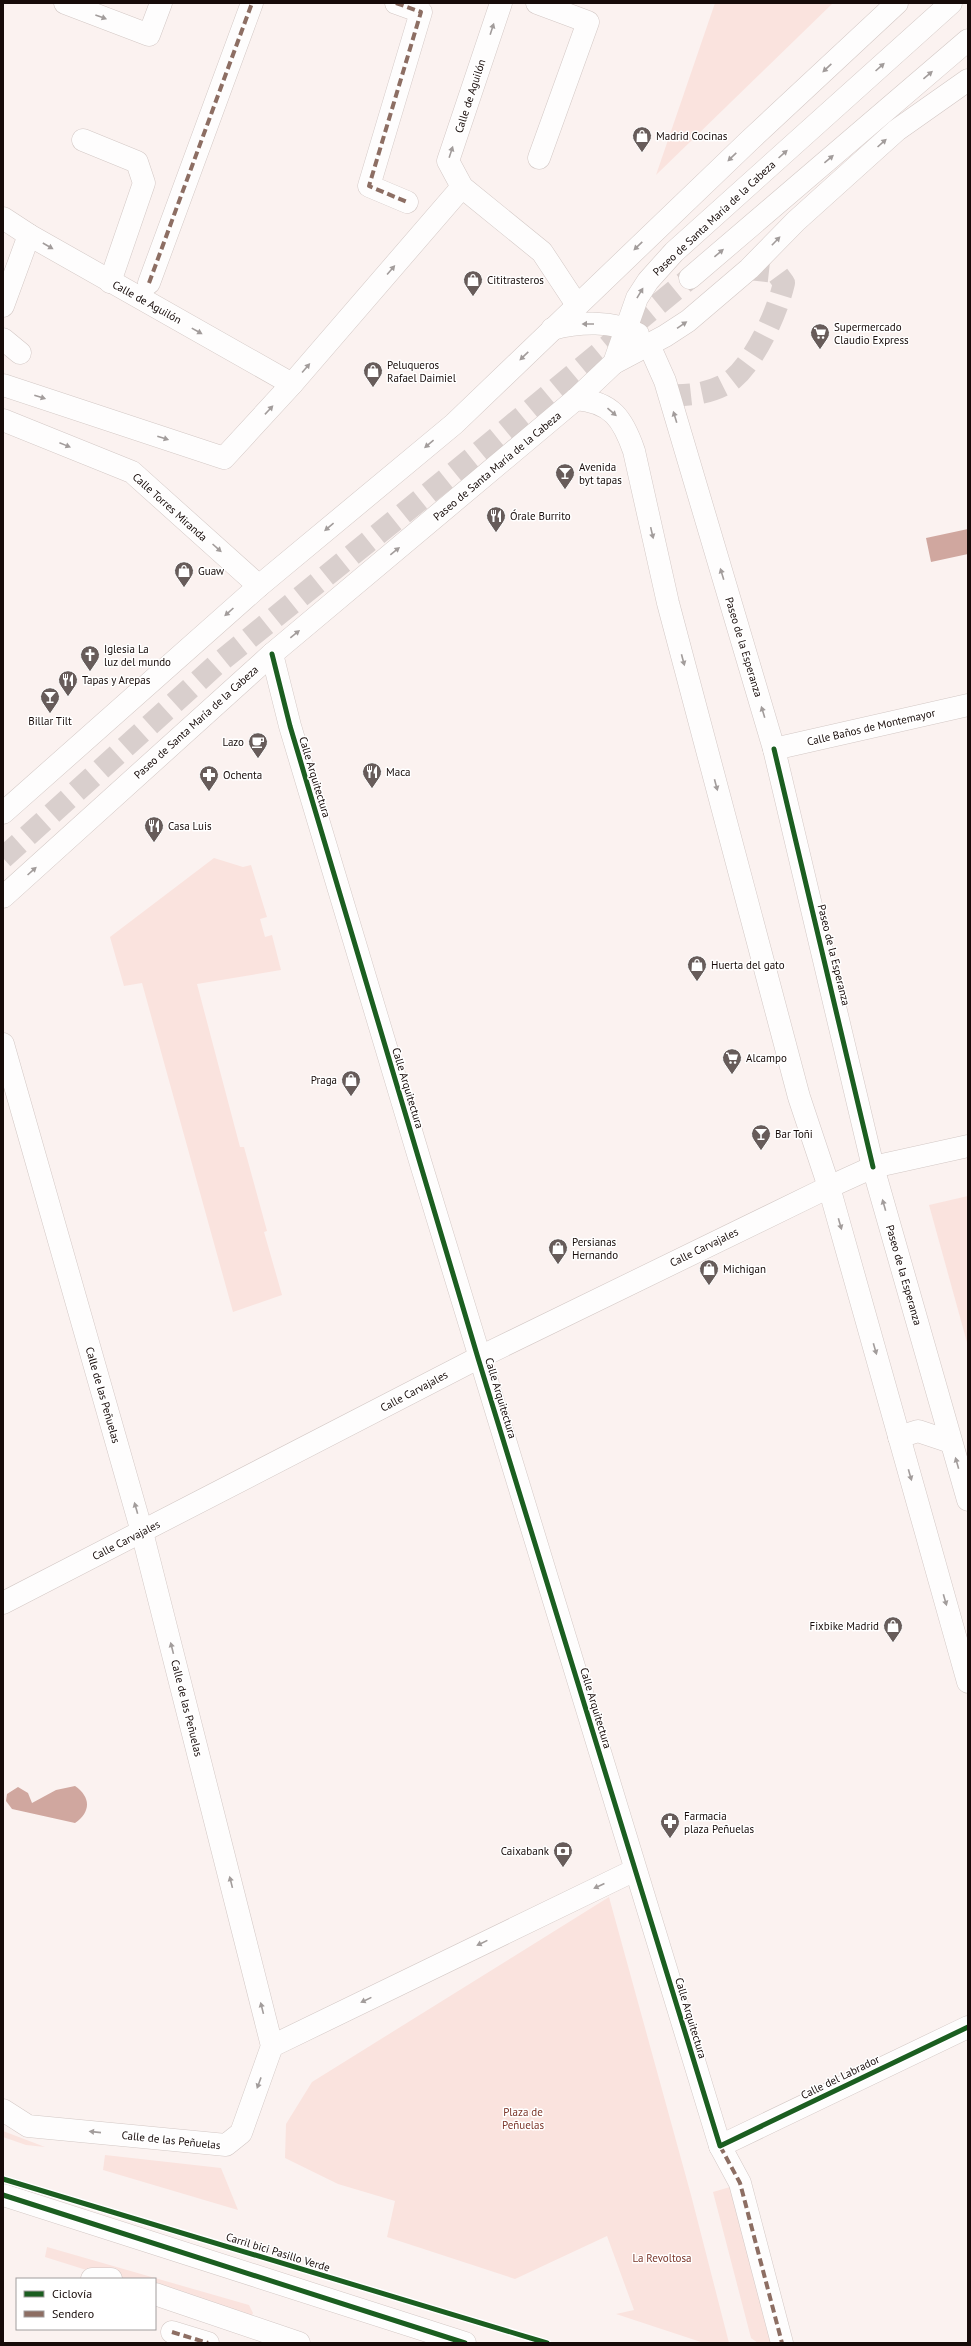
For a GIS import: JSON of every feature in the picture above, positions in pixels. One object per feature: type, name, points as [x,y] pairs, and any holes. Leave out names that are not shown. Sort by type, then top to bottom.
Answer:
[{"type":"street","points":[[65,3],[149,35],[161,3]]},
{"type":"street","points":[[149,283],[252,3]]},
{"type":"street","points":[[396,3],[421,12],[369,186],[407,202]]},
{"type":"street","name":"Calle de Aguilón","points":[[501,3],[448,161],[462,187],[542,252],[576,305]]},
{"type":"street","points":[[538,3],[588,22],[539,158]]},
{"type":"street","points":[[3,813],[258,586],[454,424],[576,305],[897,3]]},
{"type":"street","name":"Paseo de Santa María de la Cabeza","points":[[3,897],[272,654],[576,399],[614,363],[625,328],[637,298],[648,281],[674,252],[951,3]]},
{"type":"street","points":[[690,278],[968,40]]},
{"type":"street","points":[[614,363],[649,345],[688,321],[749,269],[796,221],[897,130],[964,85]]},
{"type":"street","points":[[83,140],[137,162],[144,183],[110,282]]},
{"type":"street","points":[[3,385],[224,458],[292,384],[462,187]]},
{"type":"street","name":"Calle de Aguilón","points":[[3,218],[29,236],[292,384]]},
{"type":"street","points":[[3,306],[29,236]]},
{"type":"street","points":[[552,329],[572,324],[600,324],[625,328],[637,333],[649,345]]},
{"type":"street","points":[[3,339],[20,353]]},
{"type":"street","name":"Paseo de la Esperanza","points":[[649,345],[664,381],[774,749],[873,1167],[968,1500]]},
{"type":"street","points":[[576,399],[601,404],[612,411],[626,429],[634,451],[670,611],[799,1097],[829,1187],[968,1682]]},
{"type":"street","name":"Calle Torres Miranda","points":[[3,420],[132,472],[258,586]]},
{"type":"street","name":"Calle Arquitectura","points":[[272,654],[292,734],[478,1358],[720,2146],[740,2183],[782,2343]]},
{"type":"street","name":"Calle Baños de Montemayor","points":[[774,749],[968,704]]},
{"type":"street","name":"Calle de las Peñuelas","points":[[3,1044],[142,1532],[272,2046],[241,2132],[226,2145],[28,2126],[3,2110]]},
{"type":"street","name":"Calle Carvajales","points":[[3,1603],[478,1358],[829,1187],[873,1167],[968,1146]]},
{"type":"street","points":[[899,1437],[918,1430],[951,1442]]},
{"type":"street","points":[[272,2046],[635,1870]]},
{"type":"street","name":"Calle del Labrador","points":[[720,2146],[968,2027]]},
{"type":"street","points":[[3,2195],[465,2343]]},
{"type":"street","points":[[156,2294],[299,2343]]},
{"type":"street","points":[[172,2332],[208,2343]]},
{"type":"green space","points":[[715,3],[833,3],[656,175]]},
{"type":"green space","points":[[214,858],[243,867],[251,865],[267,917],[260,919],[265,937],[272,935],[281,970],[197,984],[240,1147],[244,1147],[267,1231],[264,1232],[282,1295],[233,1312],[142,983],[124,986],[110,937]]},
{"type":"green space","points":[[968,1196],[968,1346],[929,1205]]},
{"type":"green space","name":"Plaza de Peñuelas","points":[[609,1897],[691,2195],[729,2343],[704,2343],[616,2314],[634,2310],[607,2236],[515,2279],[387,2237],[395,2201],[338,2184],[285,2158],[286,2124],[312,2082]]},
{"type":"green space","points":[[3,2131],[45,2147],[26,2145],[3,2137]]},
{"type":"green space","points":[[105,2155],[221,2168],[238,2210],[103,2170]]},
{"type":"green space","points":[[730,2187],[771,2343],[758,2343],[751,2338],[713,2192]]},
{"type":"green space","points":[[47,2247],[155,2278],[112,2278],[45,2257]]},
{"type":"green space","points":[[156,2278],[249,2305],[253,2313],[250,2320],[156,2291]]},
{"type":"shaded area","points":[[968,529],[968,554],[931,562],[926,538]]},
{"type":"shaded area","points":[[75,1786],[84,1795],[87,1804],[84,1814],[75,1823],[12,1809],[6,1801],[7,1794],[18,1787],[28,1793],[32,1803],[56,1790]]},
{"type":"tunnel","points":[[669,395],[702,393],[719,388],[733,379],[750,360],[771,321],[784,283],[776,272],[749,269]]},
{"type":"tunnel","points":[[3,858],[216,665],[472,458],[690,278]]},
{"type":"marked path","points":[[149,283],[252,3]]},
{"type":"marked path","points":[[396,3],[421,12],[369,186],[407,202]]},
{"type":"marked path","points":[[720,2146],[740,2183],[782,2343]]},
{"type":"marked path","points":[[172,2332],[208,2343]]},
{"type":"cycle path","points":[[272,654],[290,726],[478,1358],[720,2146],[968,2027]]},
{"type":"cycle path","points":[[774,749],[873,1167]]},
{"type":"cycle path","name":"Carril bici Pasillo Verde","points":[[3,2179],[547,2343]]},
{"type":"cycle path","points":[[3,2195],[465,2343]]},
{"type":"place","name":"Madrid Cocinas","points":[[642,153]]},
{"type":"place","name":"Cititrasteros","points":[[473,297]]},
{"type":"place","name":"Supermercado Claudio Express","points":[[820,350]]},
{"type":"place","name":"Peluqueros Rafael Daimiel","points":[[373,388]]},
{"type":"place","name":"Avenida byt tapas","points":[[565,490]]},
{"type":"place","name":"Órale Burrito","points":[[496,533]]},
{"type":"place","name":"Guaw","points":[[184,588]]},
{"type":"place","name":"Iglesia La luz del mundo","points":[[90,672]]},
{"type":"place","name":"Tapas y Arepas","points":[[68,697]]},
{"type":"place","name":"Billar Tilt","points":[[50,714]]},
{"type":"place","name":"Lazo","points":[[258,759]]},
{"type":"place","name":"Maca","points":[[372,789]]},
{"type":"place","name":"Ochenta","points":[[209,792]]},
{"type":"place","name":"Casa Luis","points":[[154,843]]},
{"type":"place","name":"Huerta del gato","points":[[697,982]]},
{"type":"place","name":"Alcampo","points":[[732,1075]]},
{"type":"place","name":"Praga","points":[[351,1097]]},
{"type":"place","name":"Bar Toñi","points":[[761,1151]]},
{"type":"place","name":"Persianas Hernando","points":[[558,1265]]},
{"type":"place","name":"Michigan","points":[[709,1286]]},
{"type":"place","name":"Fixbike Madrid","points":[[893,1643]]},
{"type":"place","name":"Farmacia plaza Peñuelas","points":[[670,1839]]},
{"type":"place","name":"Caixabank","points":[[563,1868]]},
{"type":"park label","name":"La Revoltosa","points":[[662,2258]]}]
